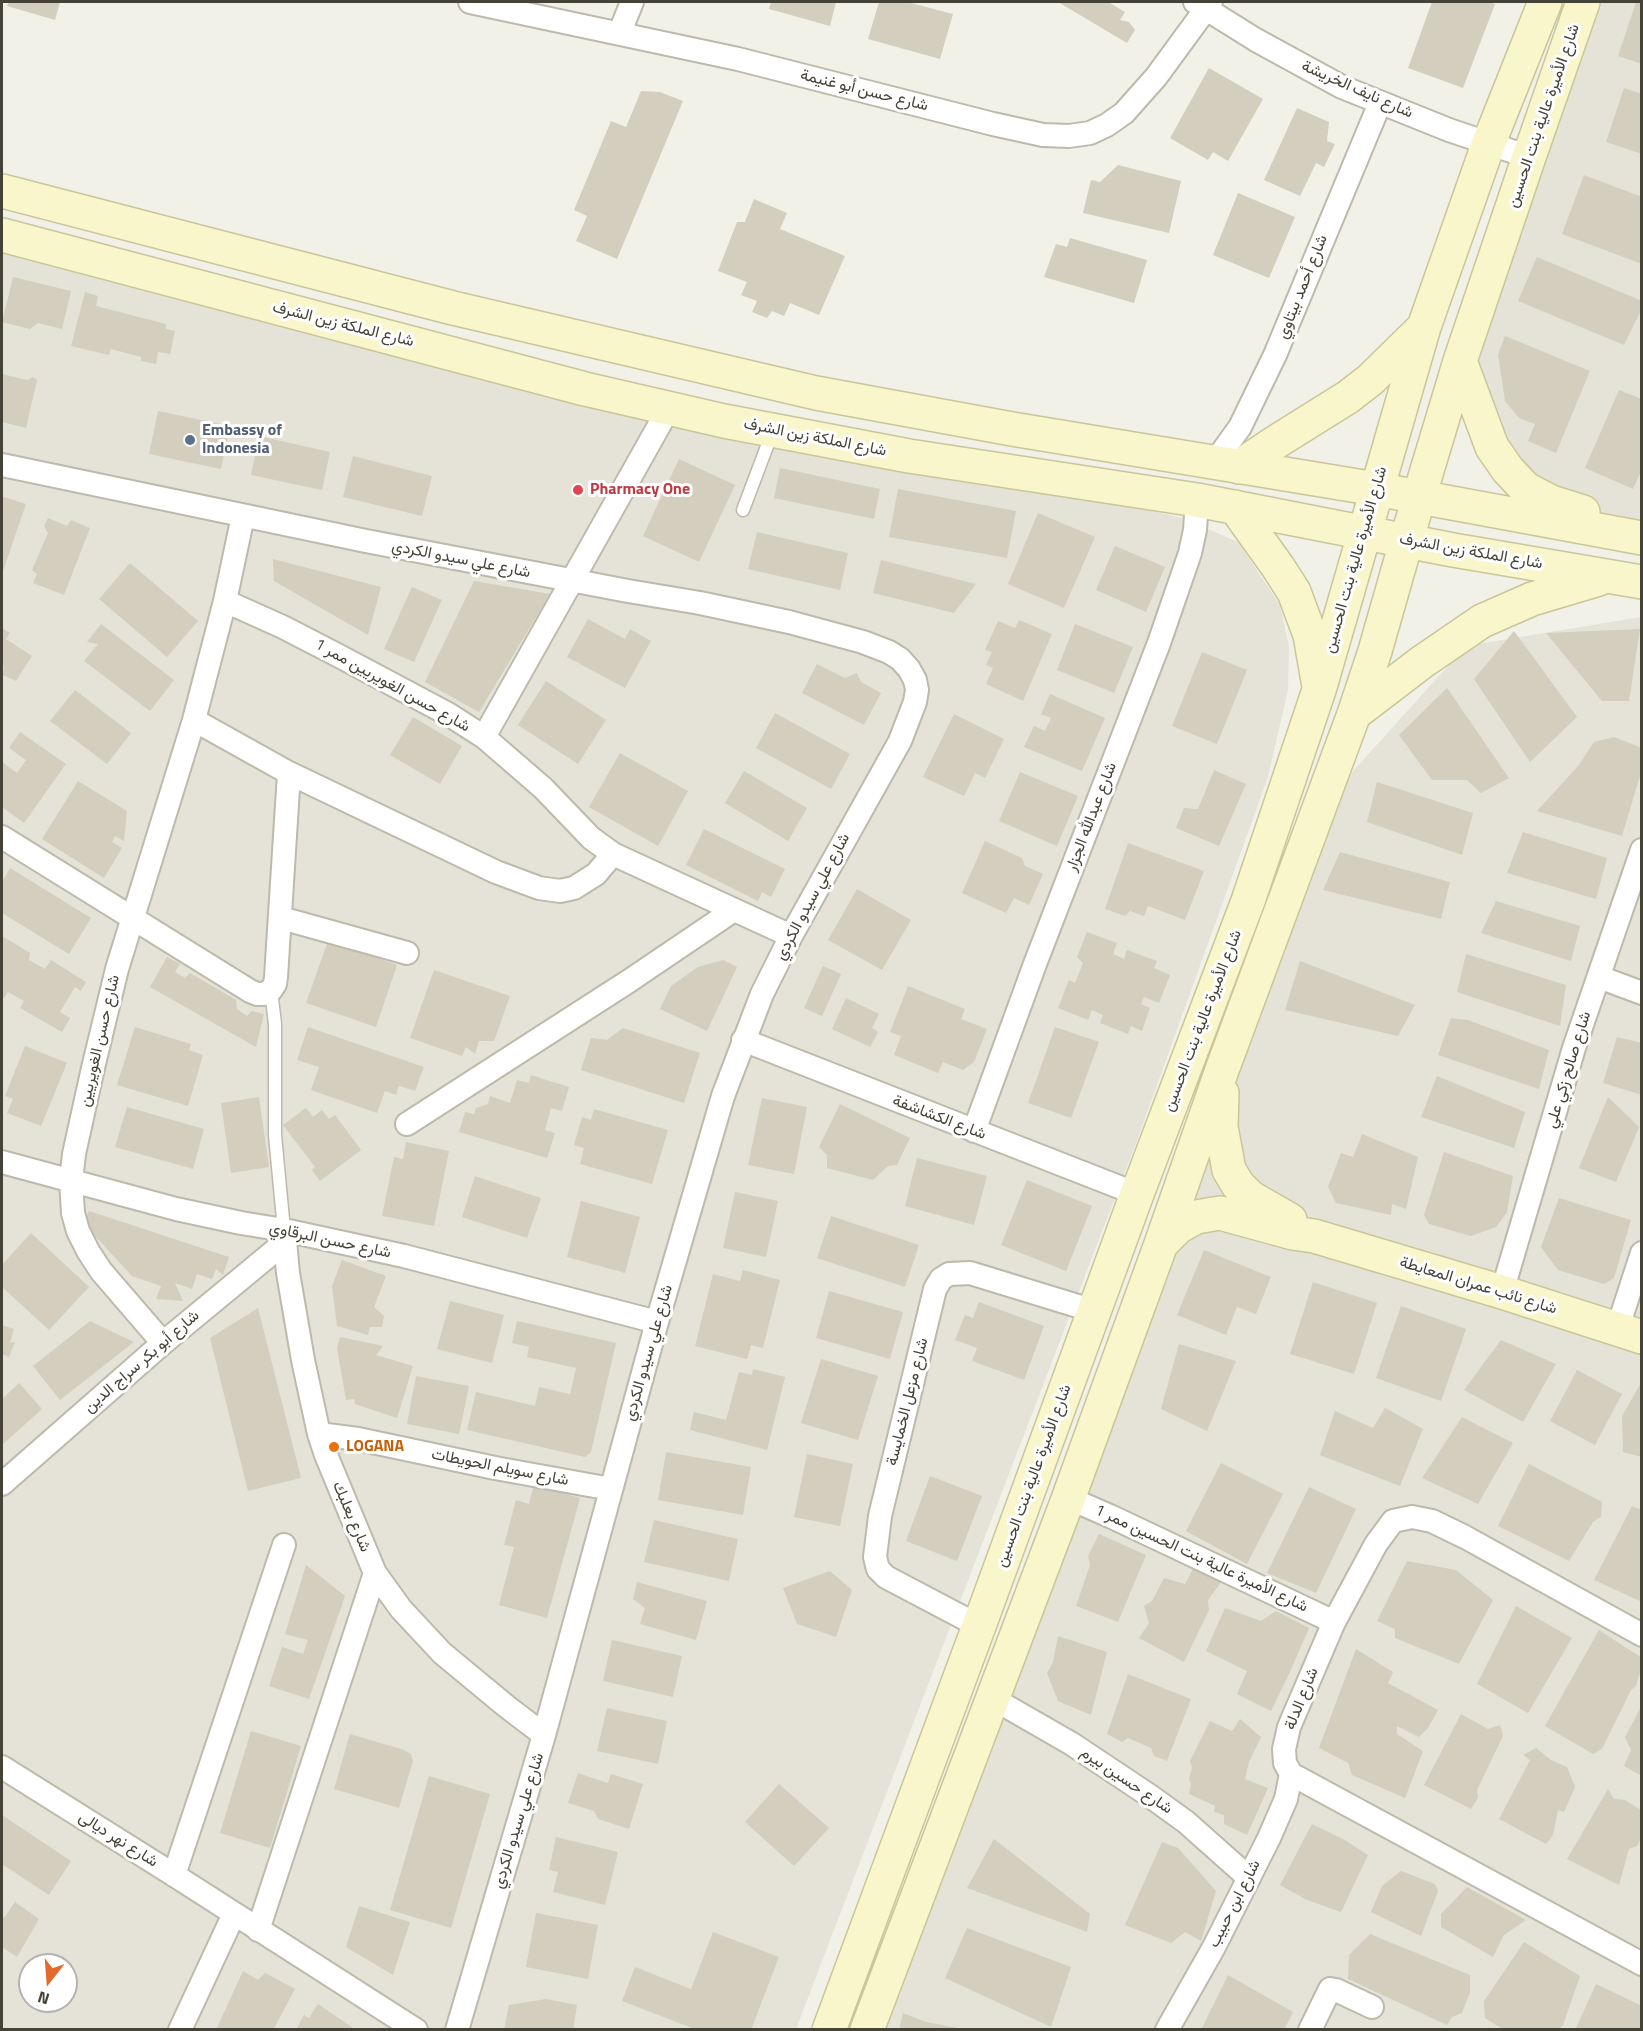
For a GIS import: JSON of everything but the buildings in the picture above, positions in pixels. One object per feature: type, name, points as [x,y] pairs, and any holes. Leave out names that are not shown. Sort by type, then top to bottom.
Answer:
[{"type":"main road","name":"شارع الأميرة عالية بنت الحسين","points":[[829,2030],[980,1626],[1137,1194],[1248,901],[1320,687],[1424,327],[1488,145],[1545,2]]},
{"type":"main road","name":"شارع الأميرة عالية بنت الحسين","points":[[867,2030],[1064,1509],[1222,1070],[1354,714],[1375,651],[1460,361],[1583,2]]},
{"type":"main road","points":[[2,191],[453,308],[804,390],[1012,429],[1376,489],[1641,538]]},
{"type":"main road","name":"شارع الملكة زين الشرف","points":[[2,235],[585,389],[773,431],[909,456],[1197,500],[1406,541],[1626,579]]},
{"type":"main road","points":[[1227,465],[1276,442],[1348,397],[1370,380],[1424,327]]},
{"type":"main road","points":[[1460,361],[1492,447],[1508,470],[1526,489],[1551,502],[1641,532]]},
{"type":"main road","points":[[1235,507],[1294,592],[1310,634],[1320,687]]},
{"type":"main road","points":[[1354,714],[1422,662],[1482,621],[1532,599],[1574,585],[1626,579]]},
{"type":"main road","name":"شارع نائب عمران المعايطة","points":[[1222,1070],[1221,1127],[1229,1170],[1238,1185],[1250,1197],[1314,1236]]},
{"type":"main road","name":"شارع نائب عمران المعايطة","points":[[1161,1244],[1178,1227],[1196,1217],[1213,1214],[1230,1216],[1293,1233],[1314,1236],[1502,1292],[1629,1333]]},
{"type":"main road","points":[[1024,1501],[1064,1509]]},
{"type":"street","name":"شارع حسن أبو غنيمة","points":[[470,2],[620,32],[749,62],[993,124],[1043,135],[1068,136],[1090,133],[1124,113],[1156,77],[1204,4]]},
{"type":"street","points":[[620,32],[632,2]]},
{"type":"street","name":"شارع نايف الخريشة","points":[[1204,4],[1256,40],[1307,69],[1380,103],[1488,145],[1529,157]]},
{"type":"street","name":"شارع أحمد بيتاوي","points":[[1227,465],[1240,427],[1270,366],[1380,103]]},
{"type":"street","points":[[484,737],[669,408]]},
{"type":"street","name":"شارع علي سيدو الكردي","points":[[2,465],[243,516],[700,603],[853,639],[889,652],[900,659],[915,680],[917,690],[900,741],[790,936],[743,1040],[709,1141],[544,1735],[457,2030]]},
{"type":"street","name":"شارع عبدالله الجزار","points":[[974,1131],[1159,643],[1190,554],[1195,530],[1197,500]]},
{"type":"street","name":"شارع حسن الغويريين","points":[[163,1343],[101,1271],[88,1251],[78,1231],[73,1213],[71,1181],[74,1154],[117,969],[194,720],[225,601],[243,516]]},
{"type":"street","name":"شارع حسن الغويريين ممر 1","points":[[225,601],[283,627],[341,657],[448,714],[484,737],[543,788],[591,838],[613,854],[790,936]]},
{"type":"street","points":[[194,720],[289,772],[496,872],[539,888],[560,891],[574,888],[596,874],[613,854]]},
{"type":"street","points":[[2,837],[250,991],[264,994],[276,984],[289,772]]},
{"type":"street","name":"شارع صالح زكي علي","points":[[1502,1292],[1574,1048],[1641,850]]},
{"type":"street","points":[[407,1124],[629,981],[734,910]]},
{"type":"street","points":[[281,918],[407,953]]},
{"type":"street","points":[[1599,977],[1641,993]]},
{"type":"street","name":"شارع الكشاشفة","points":[[743,1040],[1137,1194]]},
{"type":"street","name":"شارع حسن البرقاوي","points":[[2,1162],[284,1236],[414,1259],[657,1322]]},
{"type":"street","name":"شارع أبو بكر سراج الدين","points":[[2,1484],[284,1236]]},
{"type":"street","name":"شارع بعلبك","points":[[284,1236],[303,1360],[319,1434],[375,1573],[400,1609],[442,1653],[544,1735]]},
{"type":"street","points":[[1629,1333],[1641,1253]]},
{"type":"street","name":"شارع مزعل الخمايسة","points":[[980,1626],[885,1577],[878,1569],[875,1557],[880,1516],[935,1289],[941,1279],[949,1274],[970,1273],[1094,1311]]},
{"type":"street","name":"شارع سويلم الحويطات","points":[[319,1434],[358,1439],[611,1489]]},
{"type":"street","name":"شارع الأميرة عالية بنت الحسين ممر 1","points":[[1064,1509],[1080,1503],[1334,1622]]},
{"type":"street","name":"شارع الدلة","points":[[1291,1774],[1285,1763],[1284,1749],[1288,1727],[1334,1622],[1376,1544],[1393,1521],[1412,1516],[1432,1521],[1641,1635]]},
{"type":"street","points":[[174,1875],[284,1545]]},
{"type":"street","points":[[258,1930],[375,1573]]},
{"type":"street","name":"شارع حسين بيرم","points":[[992,1698],[1072,1744],[1150,1796],[1186,1822],[1249,1878]]},
{"type":"street","name":"شارع نهر ديالى","points":[[2,1767],[416,2030]]},
{"type":"street","points":[[1291,1774],[1641,1964]]},
{"type":"street","name":"شارع ابن حبيب","points":[[1167,2030],[1214,1947],[1249,1878],[1286,1799],[1291,1774]]},
{"type":"street","points":[[180,2030],[234,1914]]},
{"type":"street","points":[[1310,2030],[1330,1989],[1372,2007]]},
{"type":"lane","points":[[743,510],[773,431]]},
{"type":"lane","points":[[271,990],[275,1024],[275,1135],[284,1236]]},
{"type":"shaded area","points":[[1586,2],[1641,2],[1641,532],[1551,502],[1508,470],[1460,361]]},
{"type":"shaded area","points":[[2,242],[1182,518],[1238,542],[1280,605],[1289,647],[1288,690],[1268,777],[1139,1135],[796,2029],[2,2030]]},
{"type":"shaded area","points":[[1641,617],[1641,2029],[882,2030],[1344,781],[1466,646]]},
{"type":"place","name":"Embassy of Indonesia","points":[[190,440]]},
{"type":"place","name":"Pharmacy One","points":[[578,490]]},
{"type":"place","name":"LOGANA","points":[[334,1447]]}]
